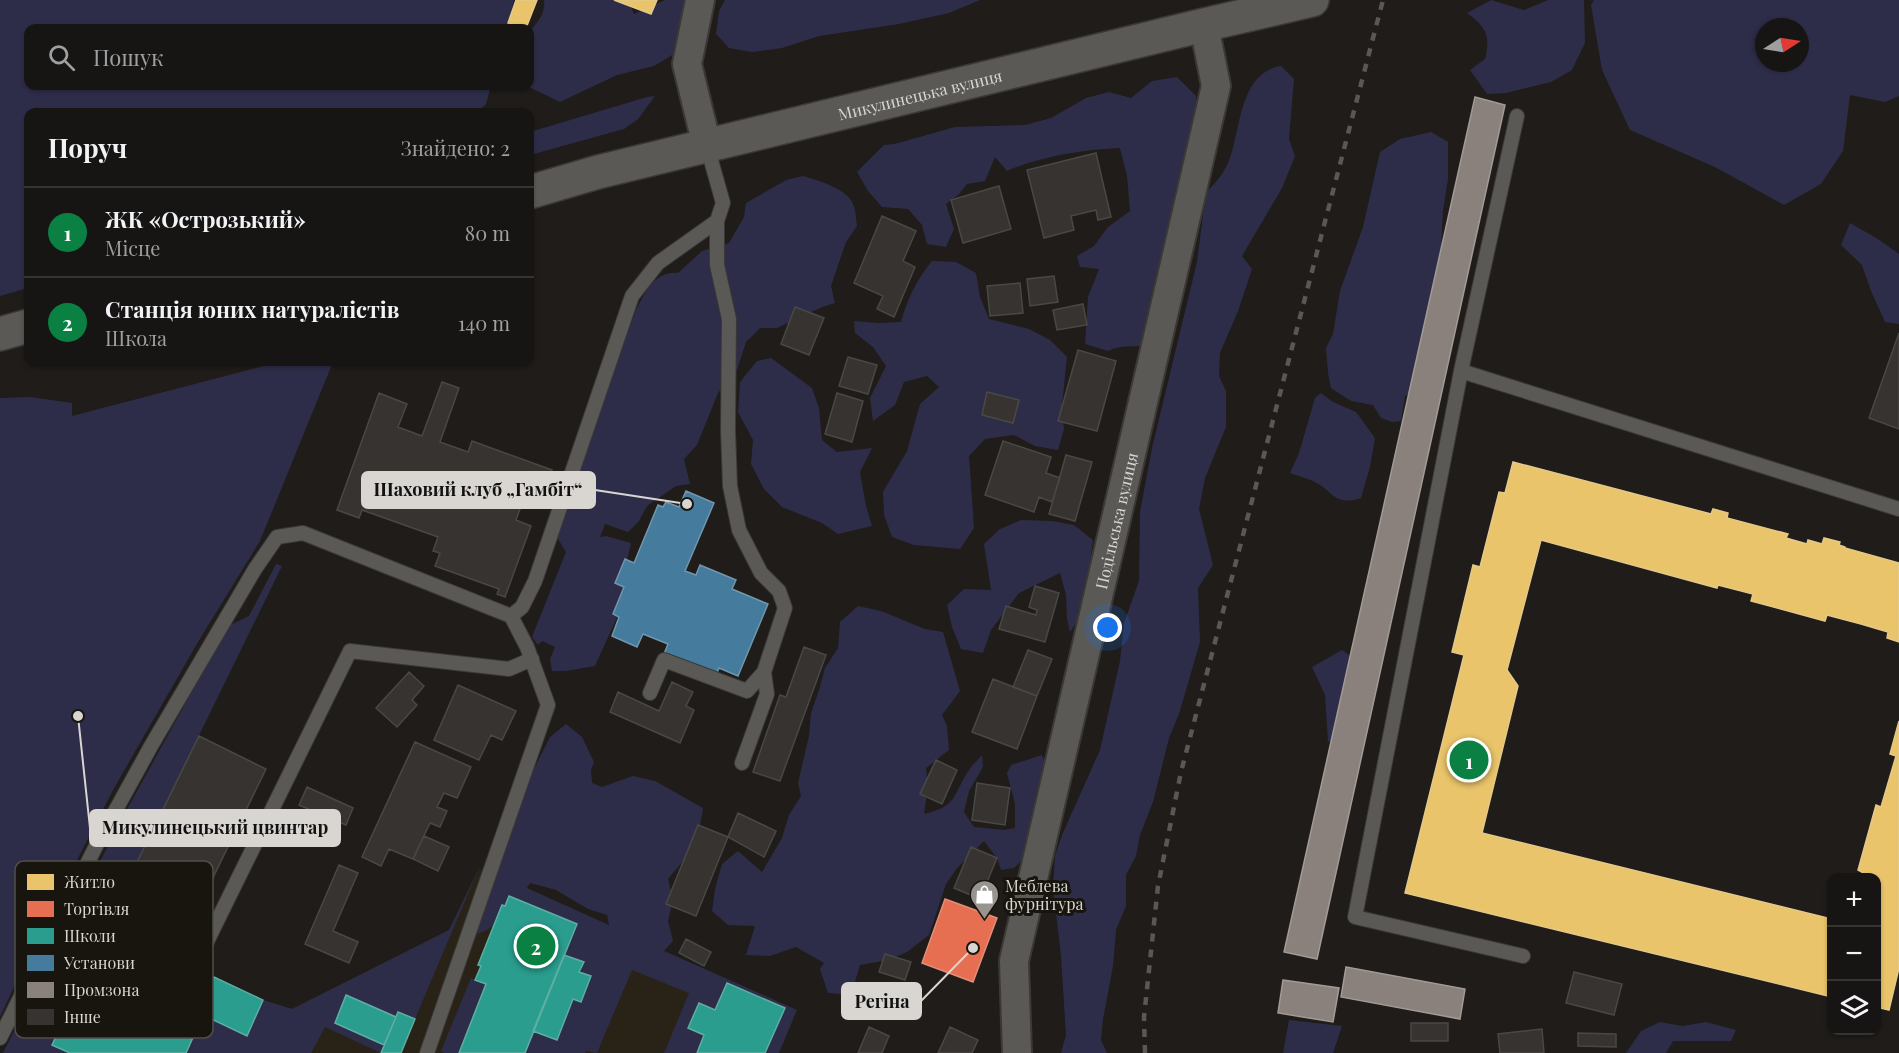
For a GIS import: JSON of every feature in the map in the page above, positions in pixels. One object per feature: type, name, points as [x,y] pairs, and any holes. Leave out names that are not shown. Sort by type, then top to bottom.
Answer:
[{"type":"main road","name":"Микулинецька вулиця","points":[[534,191],[598,172],[1303,2]]},
{"type":"main road","points":[[0,334],[24,327]]},
{"type":"street","points":[[700,0],[687,64],[707,146]]},
{"type":"street","name":"Подільська вулиця","points":[[1017,1053],[1014,961],[1216,86],[1204,25]]},
{"type":"lane","points":[[1517,116],[1461,371],[1355,917],[1523,956]]},
{"type":"lane","points":[[650,693],[664,660],[747,691],[764,672],[785,608],[779,591],[761,573],[739,530],[730,486],[729,319],[717,265],[717,221],[723,203],[707,146]]},
{"type":"lane","points":[[511,616],[522,607],[535,581],[632,296],[658,264],[717,221]]},
{"type":"lane","points":[[1461,371],[1899,508]]},
{"type":"lane","points":[[88,861],[146,756],[255,569],[277,537],[303,533],[511,616],[532,660],[548,705],[427,1053]]},
{"type":"lane","points":[[213,929],[350,651],[509,669],[532,660]]},
{"type":"lane","points":[[742,763],[767,694],[764,672]]},
{"type":"lane","points":[[0,1038],[15,1008]]},
{"type":"shaded area","points":[[0,0],[514,0],[508,24],[24,24],[24,90],[490,90],[486,104],[482,108],[24,108],[24,289],[0,296]]},
{"type":"shaded area","points":[[544,0],[628,0],[634,14],[665,0],[708,0],[702,37],[654,66],[617,75],[560,102],[534,89],[534,26],[544,8]]},
{"type":"shaded area","points":[[725,0],[980,0],[949,13],[899,24],[819,36],[782,48],[752,52],[729,48],[716,34],[719,11]]},
{"type":"shaded area","points":[[1491,0],[1524,10],[1548,0],[1584,0],[1585,43],[1572,70],[1551,82],[1506,93],[1487,94],[1470,70],[1485,59],[1487,38],[1483,27],[1467,13]]},
{"type":"shaded area","points":[[1594,0],[1899,0],[1899,96],[1885,102],[1850,95],[1843,151],[1821,184],[1784,205],[1715,167],[1630,130],[1602,70],[1591,5]]},
{"type":"shaded area","points":[[1281,66],[1294,79],[1289,139],[1295,156],[1282,188],[1242,256],[1252,269],[1238,311],[1220,353],[1219,376],[1226,391],[1226,427],[1205,478],[1199,509],[1213,565],[1198,588],[1200,642],[1179,714],[1169,738],[1153,802],[1140,835],[1136,856],[1126,875],[1126,906],[1116,930],[1113,966],[1103,1019],[1101,1040],[1107,1053],[1061,1053],[1066,1035],[1061,956],[1053,887],[1055,856],[1100,750],[1120,661],[1124,623],[1139,581],[1140,512],[1152,448],[1197,262],[1206,192],[1228,163],[1244,103],[1250,90],[1257,79],[1267,71]]},
{"type":"shaded area","points":[[1177,77],[1196,96],[1198,117],[1149,345],[1108,351],[1085,344],[1088,297],[1099,269],[1080,267],[1077,256],[1094,246],[1108,227],[1130,211],[1127,176],[1120,148],[1062,155],[1034,161],[1007,171],[995,157],[985,181],[967,184],[946,204],[954,229],[946,247],[927,244],[922,225],[908,209],[882,207],[868,191],[857,172],[884,145],[955,127],[1025,125],[1051,118],[1086,98],[1109,92],[1131,98],[1152,81]]},
{"type":"shaded area","points":[[655,96],[638,119],[624,129],[534,154],[534,131]]},
{"type":"shaded area","points":[[1431,132],[1448,142],[1448,179],[1443,210],[1439,288],[1423,388],[1405,396],[1401,421],[1392,422],[1381,418],[1373,405],[1351,401],[1331,388],[1326,348],[1333,334],[1340,291],[1363,227],[1380,152],[1400,139]]},
{"type":"shaded area","points":[[803,176],[837,189],[848,197],[854,208],[857,226],[846,242],[831,286],[835,303],[777,328],[760,328],[746,342],[737,370],[718,393],[697,445],[684,459],[690,484],[676,486],[647,506],[639,521],[628,532],[605,524],[600,537],[606,536],[631,543],[623,578],[623,604],[595,666],[552,671],[550,659],[555,647],[542,641],[538,645],[532,637],[566,552],[555,531],[636,310],[647,290],[657,279],[670,273],[678,273],[702,251],[729,243],[744,217],[746,203],[786,180]]},
{"type":"shaded area","points":[[1850,223],[1899,254],[1899,324],[1885,322],[1862,265],[1841,245]]},
{"type":"shaded area","points":[[932,261],[956,262],[976,273],[980,297],[989,319],[1029,329],[1050,340],[1067,357],[1062,405],[1064,429],[1058,450],[1035,446],[1014,435],[985,439],[969,456],[974,528],[960,549],[914,545],[892,537],[884,515],[883,492],[907,451],[920,404],[939,387],[927,376],[904,382],[895,405],[873,421],[870,398],[886,366],[873,347],[855,333],[854,321],[901,322],[913,290]]},
{"type":"shaded area","points":[[771,358],[812,388],[819,408],[822,440],[837,452],[872,448],[860,472],[872,526],[838,534],[822,523],[782,507],[764,489],[751,464],[753,440],[738,412],[740,382],[757,361]]},
{"type":"shaded area","points":[[264,366],[331,366],[260,541],[198,642],[113,790],[77,861],[15,861],[15,985],[0,1017],[0,398],[30,397],[72,403],[72,416]]},
{"type":"shaded area","points":[[1321,393],[1333,402],[1356,412],[1375,438],[1361,498],[1339,499],[1313,481],[1290,473],[1299,453],[1315,398]]},
{"type":"shaded area","points":[[1021,520],[1052,521],[1074,525],[1093,540],[1084,611],[1070,632],[1066,595],[1060,573],[1019,593],[991,630],[983,653],[961,649],[952,627],[947,605],[964,589],[991,590],[984,544],[1000,529]]},
{"type":"shaded area","points":[[276,564],[282,566],[138,861],[100,861],[228,626],[249,616]]},
{"type":"shaded area","points":[[858,606],[881,611],[925,629],[943,632],[960,691],[942,715],[947,726],[949,750],[926,768],[928,786],[924,814],[944,807],[954,798],[969,770],[982,755],[983,767],[969,791],[964,812],[974,827],[1004,830],[1015,828],[1015,804],[1007,773],[1011,765],[1042,755],[1049,775],[1026,856],[1014,868],[1001,870],[997,858],[984,841],[958,867],[946,884],[929,935],[907,952],[888,960],[860,965],[851,995],[828,993],[820,969],[824,963],[796,947],[770,956],[746,955],[755,926],[728,925],[712,911],[722,864],[738,851],[762,872],[782,838],[789,815],[801,796],[798,783],[809,736],[811,713],[825,668],[838,648],[840,622]]},
{"type":"shaded area","points":[[1342,650],[1349,655],[1353,671],[1347,734],[1328,742],[1325,695],[1312,667]]},
{"type":"shaded area","points":[[566,724],[582,737],[594,762],[591,770],[592,783],[602,787],[633,776],[655,781],[703,808],[697,844],[668,879],[673,900],[668,921],[673,941],[664,951],[797,1010],[779,1053],[765,1053],[785,1008],[727,983],[715,1010],[699,1003],[688,1028],[704,1035],[697,1053],[664,1053],[689,993],[632,970],[597,1053],[586,1051],[585,1053],[525,1053],[533,1031],[557,1040],[573,999],[591,976],[579,972],[583,962],[564,955],[499,922],[478,933],[464,933],[465,923],[480,889],[500,864],[529,779],[550,737]],"holes":[[[530,883],[556,890],[588,909],[607,915],[609,925],[527,888]]]},
{"type":"shaded area","points":[[479,868],[797,1010],[779,1053],[186,1053],[193,1038],[213,1038],[213,1020],[247,1035],[263,1000],[292,1009],[449,930]]},
{"type":"shaded area","points":[[479,868],[415,1019],[399,1012],[396,1017],[346,995],[335,1023],[384,1045],[381,1053],[325,1027],[311,1053],[186,1053],[193,1038],[213,1038],[213,1020],[247,1035],[263,1000],[292,1009],[449,930]]},
{"type":"shaded area","points":[[471,978],[486,984],[459,1053],[444,1053],[441,1051]]},
{"type":"shaded area","points":[[1289,1020],[1342,1026],[1333,1053],[1283,1053]]},
{"type":"shaded area","points":[[1660,1022],[1683,1026],[1706,1022],[1736,1030],[1731,1041],[1673,1041],[1666,1053],[1626,1053],[1641,1031]]},
{"type":"shaded area","points":[[15,1029],[15,1038],[55,1038],[52,1044],[70,1053],[3,1053]]},
{"type":"building: Житло","points":[[516,0],[537,0],[528,24],[508,23]]},
{"type":"building: Житло","points":[[614,0],[657,0],[651,14]]},
{"type":"building: Житло","points":[[1513,462],[1711,514],[1713,509],[1728,513],[1727,518],[1788,534],[1786,538],[1807,544],[1808,540],[1822,544],[1824,538],[1840,542],[1839,545],[1845,548],[1899,563],[1899,642],[1887,638],[1888,632],[1861,624],[1827,615],[1825,621],[1751,601],[1753,594],[1718,585],[1717,588],[1541,540],[1507,670],[1518,686],[1482,833],[1827,918],[1827,996],[1405,893],[1464,655],[1452,652],[1473,565],[1480,567],[1499,492],[1505,493]]},
{"type":"building: Житло","points":[[1899,721],[1899,968],[1889,1010],[1881,1008],[1881,873],[1862,873],[1858,870],[1876,805],[1881,807],[1896,756],[1890,754]]},
{"type":"building: Торгівля","points":[[945,899],[997,918],[973,982],[922,963]]},
{"type":"building: Школи","points":[[509,896],[577,924],[525,1053],[459,1053],[486,984],[475,980],[481,966],[478,965],[502,905],[505,906]]},
{"type":"building: Школи","points":[[564,955],[584,962],[579,972],[591,976],[581,1002],[573,999],[557,1040],[533,1031]]},
{"type":"building: Школи","points":[[214,977],[263,1000],[247,1036],[213,1020]]},
{"type":"building: Школи","points":[[727,983],[785,1008],[765,1053],[697,1053],[704,1035],[688,1028],[699,1003],[715,1010]]},
{"type":"building: Школи","points":[[346,995],[396,1017],[384,1045],[335,1023]]},
{"type":"building: Школи","points":[[398,1012],[415,1019],[401,1053],[381,1053]]},
{"type":"building: Школи","points":[[55,1038],[193,1038],[186,1053],[70,1053],[52,1045]]},
{"type":"building: Установи","points":[[686,491],[714,503],[685,571],[696,575],[700,565],[736,580],[732,589],[768,604],[738,676],[719,668],[716,675],[664,654],[668,644],[643,634],[637,647],[612,636],[619,617],[613,614],[624,587],[615,583],[625,559],[634,563],[658,505],[663,507],[666,502],[679,507]]},
{"type":"building: Промзона","points":[[1475,97],[1505,105],[1317,959],[1284,952]]},
{"type":"building: Промзона","points":[[1346,967],[1465,989],[1460,1019],[1341,997]]},
{"type":"building: Промзона","points":[[1283,980],[1339,988],[1333,1022],[1278,1013]]},
{"type":"building: Інше","points":[[1096,153],[1111,217],[1098,220],[1096,210],[1071,216],[1074,230],[1044,238],[1027,170]]},
{"type":"building: Інше","points":[[999,186],[1011,229],[963,243],[951,200]]},
{"type":"building: Інше","points":[[882,216],[916,231],[903,261],[915,267],[894,317],[877,309],[883,296],[854,283]]},
{"type":"building: Інше","points":[[1054,276],[1058,302],[1030,306],[1027,279]]},
{"type":"building: Інше","points":[[1020,283],[1023,313],[990,316],[987,286]]},
{"type":"building: Інше","points":[[1083,304],[1087,325],[1057,330],[1053,310]]},
{"type":"building: Інше","points":[[795,307],[824,318],[809,355],[781,344]]},
{"type":"building: Інше","points":[[1899,333],[1899,429],[1869,418]]},
{"type":"building: Інше","points":[[1078,350],[1116,361],[1097,431],[1058,421]]},
{"type":"building: Інше","points":[[848,357],[877,365],[868,394],[839,386]]},
{"type":"building: Інше","points":[[442,382],[459,388],[440,442],[468,452],[472,441],[552,470],[541,501],[525,495],[516,520],[531,526],[505,597],[497,594],[499,589],[435,566],[440,553],[433,551],[438,537],[362,510],[359,518],[337,510],[379,393],[407,404],[398,427],[422,436]]},
{"type":"building: Інше","points":[[987,392],[1019,400],[1013,423],[982,415]]},
{"type":"building: Інше","points":[[837,393],[863,401],[852,442],[825,434]]},
{"type":"building: Інше","points":[[1003,441],[1051,457],[1046,473],[1060,478],[1052,502],[1039,497],[1034,512],[985,495]]},
{"type":"building: Інше","points":[[1066,455],[1092,462],[1075,521],[1049,514]]},
{"type":"building: Інше","points":[[1035,586],[1059,593],[1045,642],[999,629],[1006,606],[1036,615],[1037,610],[1029,607]]},
{"type":"building: Інше","points":[[804,647],[826,655],[780,781],[753,772],[780,695],[786,697]]},
{"type":"building: Інше","points":[[1028,650],[1052,659],[1037,696],[1013,687]]},
{"type":"building: Інше","points":[[409,672],[424,686],[412,700],[417,705],[397,727],[376,708]]},
{"type":"building: Інше","points":[[993,679],[1037,696],[1017,749],[972,732]]},
{"type":"building: Інше","points":[[672,682],[693,692],[686,706],[694,710],[680,743],[610,712],[618,692],[659,711]]},
{"type":"building: Інше","points":[[458,685],[516,711],[502,740],[491,735],[479,760],[434,740]]},
{"type":"building: Інше","points":[[199,736],[266,769],[213,878],[213,861],[138,861]]},
{"type":"building: Інше","points":[[415,742],[471,767],[457,798],[444,793],[437,807],[447,811],[440,827],[430,823],[413,859],[389,849],[381,866],[362,857]]},
{"type":"building: Інше","points":[[936,760],[957,770],[942,804],[920,794]]},
{"type":"building: Інше","points":[[977,783],[1010,788],[1005,825],[972,820]]},
{"type":"building: Інше","points":[[307,787],[353,808],[346,825],[299,805]]},
{"type":"building: Інше","points":[[738,813],[776,831],[764,857],[728,837]]},
{"type":"building: Інше","points":[[698,825],[728,837],[696,916],[666,904]]},
{"type":"building: Інше","points":[[424,836],[449,847],[438,871],[413,859]]},
{"type":"building: Інше","points":[[971,847],[997,858],[980,899],[954,888]]},
{"type":"building: Інше","points":[[339,865],[358,873],[333,931],[358,942],[349,963],[305,944]]},
{"type":"building: Інше","points":[[686,939],[711,952],[704,966],[679,953]]},
{"type":"building: Інше","points":[[885,954],[911,962],[905,980],[879,972]]},
{"type":"building: Інше","points":[[1574,972],[1622,984],[1614,1015],[1566,1003]]},
{"type":"building: Інше","points":[[1411,1023],[1448,1023],[1448,1041],[1411,1041]]},
{"type":"building: Інше","points":[[869,1027],[889,1036],[882,1053],[858,1053]]},
{"type":"building: Інше","points":[[950,1027],[978,1040],[972,1053],[938,1053]]},
{"type":"building: Інше","points":[[1542,1029],[1544,1053],[1500,1053],[1498,1034]]},
{"type":"building: Інше","points":[[1578,1033],[1616,1034],[1616,1047],[1578,1046]]},
{"type":"railway","points":[[1145,1053],[1144,1017],[1158,886],[1181,772],[1383,0]]},
{"type":"place","name":"Шаховий клуб „Гамбіт“","points":[[687,504]]},
{"type":"place","name":"Микулинецький цвинтар","points":[[78,716]]},
{"type":"place","name":"ЖК «Острозький»","points":[[1469,760]]},
{"type":"place","name":"Меблева фурнітура","points":[[984,920]]},
{"type":"place","name":"Станція юних натуралістів","points":[[536,946]]},
{"type":"place","name":"Регіна","points":[[973,948]]}]
